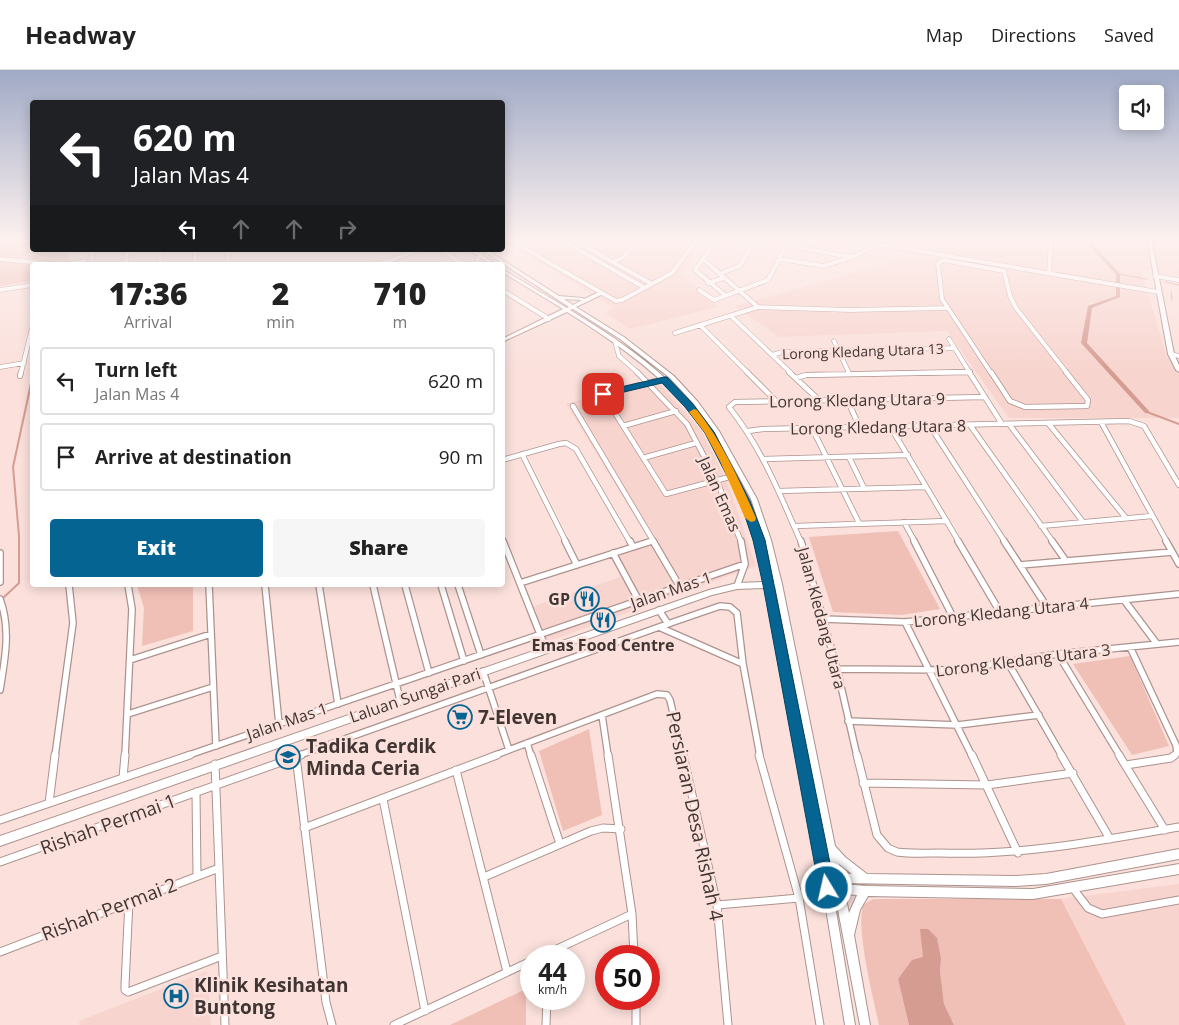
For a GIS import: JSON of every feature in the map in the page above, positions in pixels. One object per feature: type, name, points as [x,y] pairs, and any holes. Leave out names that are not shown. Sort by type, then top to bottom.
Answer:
[{"type":"main road","name":"Jalan Kledang Utara","points":[[522,283],[548,299],[568,307]]},
{"type":"main road","name":"Jalan Kledang Utara","points":[[535,283],[556,296],[664,380],[689,405],[709,432],[733,476],[759,540],[773,585],[831,849],[865,1025]]},
{"type":"main road","points":[[1156,283],[1171,354],[1179,370]]},
{"type":"main road","points":[[505,339],[599,292]]},
{"type":"main road","points":[[556,296],[583,300]]},
{"type":"main road","points":[[548,299],[554,314]]},
{"type":"main road","points":[[554,314],[581,316],[580,307],[583,300]]},
{"type":"main road","name":"Jalan Kledang Utara","points":[[581,316],[622,338],[672,377],[696,403],[717,432],[754,499],[768,540],[773,585],[827,883],[850,1025]]},
{"type":"main road","points":[[505,335],[547,318]]},
{"type":"main road","name":"Laluan Sungai Pari","points":[[0,841],[215,764],[712,592],[737,586],[773,585]]},
{"type":"main road","points":[[831,849],[866,879]]},
{"type":"main road","points":[[838,884],[866,879],[1015,881],[1046,879],[1179,854]]},
{"type":"main road","points":[[827,883],[866,891],[1033,894],[1179,869]]},
{"type":"main road","points":[[849,937],[853,912],[857,902],[866,891]]},
{"type":"street","points":[[583,283],[616,301],[652,284]]},
{"type":"street","points":[[636,283],[645,288]]},
{"type":"street","points":[[708,283],[725,295]]},
{"type":"street","points":[[729,283],[758,307]]},
{"type":"street","points":[[699,290],[712,300],[760,283]]},
{"type":"street","points":[[939,283],[940,293],[947,308],[1010,401],[1025,407],[1087,406],[1088,400],[1016,308],[1010,296],[1007,283]]},
{"type":"street","points":[[1105,283],[1158,292]]},
{"type":"street","points":[[0,290],[30,285]]},
{"type":"street","points":[[505,292],[547,318]]},
{"type":"street","points":[[675,333],[758,307],[850,310],[947,308]]},
{"type":"street","points":[[731,316],[819,400]]},
{"type":"street","points":[[700,325],[776,401]]},
{"type":"street","points":[[20,376],[30,338]]},
{"type":"street","points":[[949,339],[1002,424]]},
{"type":"street","points":[[834,341],[849,374]]},
{"type":"street","name":"Jalan Emas","points":[[615,342],[619,356],[649,383],[686,424],[717,481],[737,528],[745,564]]},
{"type":"street","name":"Lorong Kledang Utara 13","points":[[772,355],[782,352],[954,348]]},
{"type":"street","points":[[1171,354],[1179,356]]},
{"type":"street","points":[[0,367],[24,364]]},
{"type":"street","points":[[796,378],[806,375],[970,372]]},
{"type":"street","points":[[664,380],[603,394],[666,494],[733,476]]},
{"type":"street","name":"Lorong Kledang Utara 9","points":[[730,404],[735,402],[985,397]]},
{"type":"street","points":[[847,399],[859,426]]},
{"type":"street","name":"Jalan Kledang Utara","points":[[730,404],[731,412],[748,432],[764,459],[804,549],[837,669],[877,835],[884,845],[893,851],[952,854],[1018,853]]},
{"type":"street","points":[[573,406],[680,587]]},
{"type":"street","points":[[623,426],[676,411]]},
{"type":"street","name":"Lorong Kledang Utara 8","points":[[748,432],[764,429],[859,426],[930,426],[1129,420],[1144,426],[1179,485]]},
{"type":"street","points":[[1102,422],[1179,564]]},
{"type":"street","points":[[1048,423],[1126,518]]},
{"type":"street","points":[[1009,424],[1084,522]]},
{"type":"street","points":[[970,425],[1066,561]]},
{"type":"street","points":[[890,426],[1000,612]]},
{"type":"street","points":[[930,426],[1047,607]]},
{"type":"street","points":[[812,428],[859,524]]},
{"type":"street","points":[[643,458],[696,443]]},
{"type":"street","points":[[505,459],[559,444],[572,445],[633,547]]},
{"type":"street","points":[[522,454],[577,565]]},
{"type":"street","points":[[764,459],[908,455]]},
{"type":"street","points":[[848,457],[864,488]]},
{"type":"street","points":[[779,491],[926,486]]},
{"type":"street","points":[[1041,526],[1152,516]]},
{"type":"street","points":[[795,526],[946,521]]},
{"type":"street","points":[[904,522],[953,617]]},
{"type":"street","points":[[520,583],[652,541]]},
{"type":"street","points":[[505,546],[546,649]]},
{"type":"street","points":[[1020,565],[1172,552]]},
{"type":"street","points":[[0,553],[0,582]]},
{"type":"street","points":[[614,553],[640,601]]},
{"type":"street","points":[[737,586],[745,564]]},
{"type":"street","name":"Jalan Mas 1","points":[[0,820],[745,564]]},
{"type":"street","points":[[49,803],[73,622],[68,587]]},
{"type":"street","points":[[123,778],[128,714],[132,609],[128,587]]},
{"type":"street","points":[[208,587],[216,746]]},
{"type":"street","points":[[265,587],[279,724]]},
{"type":"street","points":[[319,587],[338,704]]},
{"type":"street","points":[[373,587],[400,700]]},
{"type":"street","points":[[406,587],[428,673]]},
{"type":"street","points":[[442,587],[464,661]]},
{"type":"street","points":[[459,587],[481,655]]},
{"type":"street","name":"Lorong Kledang Utara 4","points":[[823,619],[905,622],[1179,594]]},
{"type":"street","points":[[0,599],[5,610],[6,658],[0,690]]},
{"type":"street","points":[[1124,600],[1157,644]]},
{"type":"street","name":"Rishah Permai 1","points":[[0,862],[659,626],[720,606],[732,608],[736,613],[743,664]]},
{"type":"street","points":[[659,610],[668,624]]},
{"type":"street","points":[[905,622],[958,725],[1018,853],[1053,850],[1179,827]]},
{"type":"street","points":[[659,626],[743,664],[761,764],[799,898],[820,1025]]},
{"type":"street","points":[[130,660],[211,634]]},
{"type":"street","name":"Lorong Kledang Utara 3","points":[[837,669],[955,670],[1058,654],[1179,642]]},
{"type":"street","points":[[1126,765],[1171,758],[1177,753],[1176,745],[1130,647]]},
{"type":"street","points":[[1058,654],[1165,830]]},
{"type":"street","points":[[1008,661],[1110,839]]},
{"type":"street","points":[[483,671],[509,750]]},
{"type":"street","points":[[128,714],[213,687]]},
{"type":"street","name":"Persiaran Desa Rishah 4","points":[[304,828],[657,694],[667,695],[670,700],[717,905],[728,1025]]},
{"type":"street","points":[[602,715],[621,829],[632,914],[633,945]]},
{"type":"street","points":[[848,721],[958,725],[1039,715]]},
{"type":"street","points":[[527,743],[560,844]]},
{"type":"street","points":[[296,756],[326,1002],[332,1025]]},
{"type":"street","points":[[215,764],[224,1025]]},
{"type":"street","points":[[456,770],[508,972]]},
{"type":"street","points":[[863,783],[987,785],[1073,773]]},
{"type":"street","points":[[196,792],[197,875]]},
{"type":"street","points":[[383,799],[425,1011]]},
{"type":"street","points":[[484,877],[591,831],[603,828],[621,829]]},
{"type":"street","name":"Rishah Permai 2","points":[[0,952],[219,868]]},
{"type":"street","points":[[1071,887],[1086,908],[1094,913],[1102,914],[1179,900]]},
{"type":"street","points":[[717,905],[799,898]]},
{"type":"street","points":[[129,901],[125,984],[128,992],[222,956]]},
{"type":"street","points":[[566,945],[632,914]]},
{"type":"street","points":[[394,1025],[520,966]]},
{"type":"street","points":[[546,1025],[547,1010]]},
{"type":"street","points":[[636,1010],[636,1025]]},
{"type":"shaded area","points":[[0,283],[22,283],[0,286]]},
{"type":"shaded area","points":[[572,283],[692,283],[717,307],[630,329],[606,313],[614,308]]},
{"type":"shaded area","points":[[819,283],[1145,283],[1166,354],[1179,374],[1179,418],[1009,418],[947,331],[779,337],[735,306]]},
{"type":"shaded area","points":[[654,378],[701,430],[728,484],[756,566],[538,645],[526,609],[623,576],[612,553],[650,541],[566,404]]},
{"type":"shaded area","points":[[898,531],[940,609],[902,615],[833,612],[809,537]]},
{"type":"shaded area","points":[[138,587],[193,587],[193,631],[142,646],[144,608]]},
{"type":"shaded area","points":[[1130,656],[1169,746],[1132,755],[1073,664]]},
{"type":"shaded area","points":[[589,729],[602,815],[563,831],[539,751]]},
{"type":"shaded area","points":[[1179,884],[1179,1025],[1126,1025],[1061,899]]},
{"type":"shaded area","points":[[873,899],[1061,899],[1126,1025],[954,1025],[944,1004],[940,971],[941,959],[921,929],[923,957],[898,979],[909,1025],[879,1025],[863,947],[861,916],[863,905]]},
{"type":"shaded area","points":[[920,929],[928,929],[937,938],[941,959],[940,971],[944,1004],[954,1025],[909,1025],[898,979],[912,960],[923,957]]},
{"type":"shaded area","name":"Klinik Kesihatan Buntong","points":[[207,971],[211,1025],[80,1025],[79,1021]]},
{"type":"shaded area","points":[[520,992],[520,1010],[526,1010],[526,1025],[450,1025]]},
{"type":"waterway","points":[[1118,283],[1118,297],[1090,307],[1084,343],[1147,412]]},
{"type":"waterway","points":[[1168,283],[1179,285]]},
{"type":"waterway","points":[[1171,292],[1172,300]]},
{"type":"waterway","points":[[2,599],[19,583],[19,536],[13,467],[30,388]]},
{"type":"waterway","points":[[1147,412],[1179,424]]},
{"type":"slow traffic","points":[[694,412],[709,432],[725,461],[745,501],[751,518]]},
{"type":"place","name":"GP","points":[[587,599]]},
{"type":"place","name":"Emas Food Centre","points":[[603,620]]},
{"type":"place","name":"7-Eleven","points":[[460,717]]},
{"type":"place","name":"Tadika Cerdik Minda Ceria","points":[[288,757]]},
{"type":"place","name":"Klinik Kesihatan Buntong","points":[[176,996]]},
{"type":"route","points":[[603,394],[664,380],[689,405],[709,432],[745,501],[759,540],[769,585],[827,888]]}]
